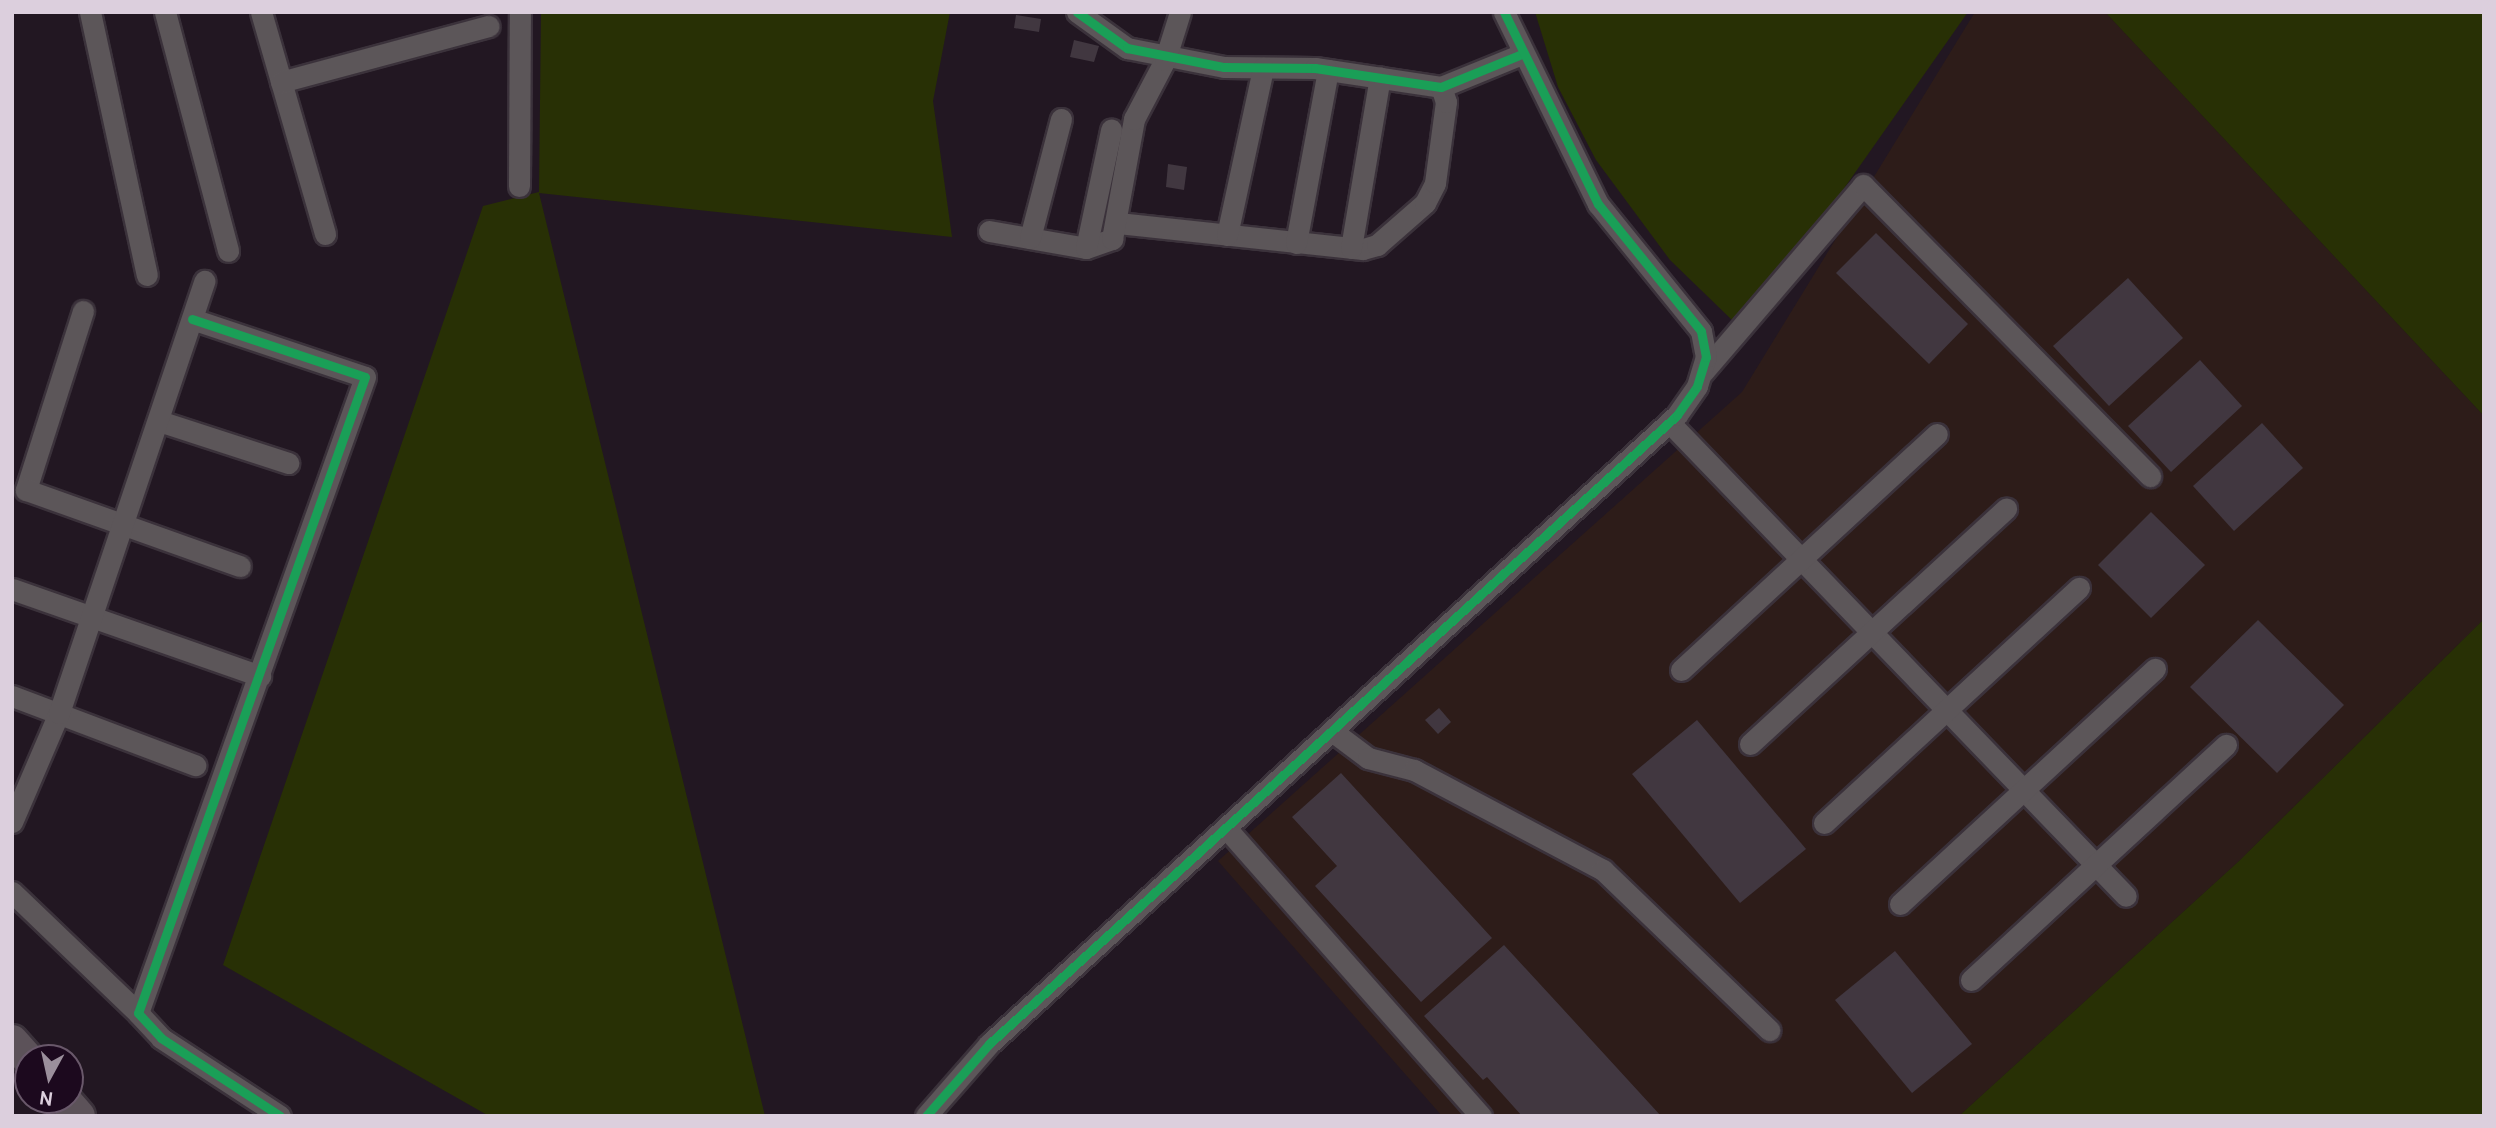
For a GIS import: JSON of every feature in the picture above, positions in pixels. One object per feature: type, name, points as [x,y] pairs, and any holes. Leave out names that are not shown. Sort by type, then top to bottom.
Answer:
[{"type":"street","points":[[90,12],[147,275]]},
{"type":"street","points":[[164,12],[228,251]]},
{"type":"street","points":[[261,12],[325,234]]},
{"type":"street","points":[[519,186],[520,12]]},
{"type":"street","points":[[1077,12],[1112,42],[1165,60],[1328,70],[1441,87],[1522,54]]},
{"type":"street","points":[[989,231],[1086,248],[1105,245],[1118,223],[1134,119],[1165,60],[1180,12]]},
{"type":"street","points":[[1504,12],[1522,54],[1608,220],[1701,331],[1707,345],[1702,373]]},
{"type":"street","points":[[281,82],[489,26]]},
{"type":"street","points":[[1227,235],[1263,68]]},
{"type":"street","points":[[1297,243],[1328,70]]},
{"type":"street","points":[[1351,248],[1380,77]]},
{"type":"street","points":[[1118,223],[1351,248],[1377,245],[1430,195],[1446,102],[1441,87]]},
{"type":"street","points":[[1030,239],[1061,119]]},
{"type":"street","points":[[1086,248],[1111,130]]},
{"type":"street","points":[[926,1116],[989,1044],[1669,422],[1702,373],[1863,185],[2150,476]]},
{"type":"street","points":[[12,822],[59,713],[204,281]]},
{"type":"street","points":[[83,312],[26,490],[240,566]]},
{"type":"street","points":[[138,1013],[365,377],[191,319]]},
{"type":"street","points":[[159,421],[288,463]]},
{"type":"street","points":[[1669,422],[2126,896]]},
{"type":"street","points":[[1681,670],[1937,435]]},
{"type":"street","points":[[1751,744],[2006,509]]},
{"type":"street","points":[[1824,823],[2080,588]]},
{"type":"street","points":[[12,589],[260,676]]},
{"type":"street","points":[[1900,904],[2155,669]]},
{"type":"street","points":[[12,696],[195,765]]},
{"type":"street","points":[[1332,731],[1368,758],[1414,770],[1603,870],[1769,1030]]},
{"type":"street","points":[[1970,980],[2226,745]]},
{"type":"street","points":[[1226,828],[1481,1116]]},
{"type":"street","points":[[12,892],[161,1038],[280,1116]]},
{"type":"shaded area","points":[[1975,12],[2105,12],[2484,416],[2484,619],[2239,861],[1959,1116],[1442,1116],[1218,861],[1742,392]]},
{"type":"green space","points":[[541,12],[950,12],[933,101],[952,237],[539,193],[765,1116],[489,1116],[223,965],[483,206],[539,192]]},
{"type":"green space","points":[[1535,12],[1968,12],[1800,251],[1732,320],[1670,260],[1596,160],[1558,87]]},
{"type":"green space","points":[[2105,12],[2484,12],[2484,416]]},
{"type":"green space","points":[[2484,619],[2484,1116],[1959,1116],[2239,861]]},
{"type":"building","points":[[1016,15],[1041,19],[1039,32],[1014,28]]},
{"type":"building","points":[[1074,40],[1099,46],[1094,62],[1070,57]]},
{"type":"building","points":[[1168,164],[1187,167],[1184,190],[1166,187]]},
{"type":"building","points":[[1876,233],[1968,324],[1929,364],[1836,273]]},
{"type":"building","points":[[2128,278],[2183,338],[2109,406],[2053,346]]},
{"type":"building","points":[[2200,360],[2242,406],[2171,472],[2128,426]]},
{"type":"building","points":[[2262,423],[2303,468],[2234,531],[2193,486]]},
{"type":"building","points":[[2151,512],[2205,565],[2151,618],[2098,565]]},
{"type":"building","points":[[2258,620],[2344,705],[2277,773],[2190,687]]},
{"type":"building","points":[[1439,708],[1451,722],[1438,734],[1425,720]]},
{"type":"building","points":[[1697,720],[1806,849],[1740,903],[1632,774]]},
{"type":"building","points":[[1341,773],[1492,938],[1421,1002],[1315,886],[1337,866],[1292,817]]},
{"type":"building","points":[[1504,945],[1661,1116],[1522,1116],[1487,1077],[1483,1080],[1424,1016]]},
{"type":"building","points":[[1895,951],[1972,1044],[1912,1093],[1835,1000]]},
{"type":"cycle path","points":[[1077,12],[1127,48],[1224,67],[1315,68],[1441,87],[1522,54]]},
{"type":"cycle path","points":[[926,1116],[989,1044],[1677,415],[1697,386],[1706,357],[1701,331],[1598,204],[1504,12]]},
{"type":"cycle path","points":[[192,319],[365,377],[138,1013],[161,1038],[280,1116]]}]
